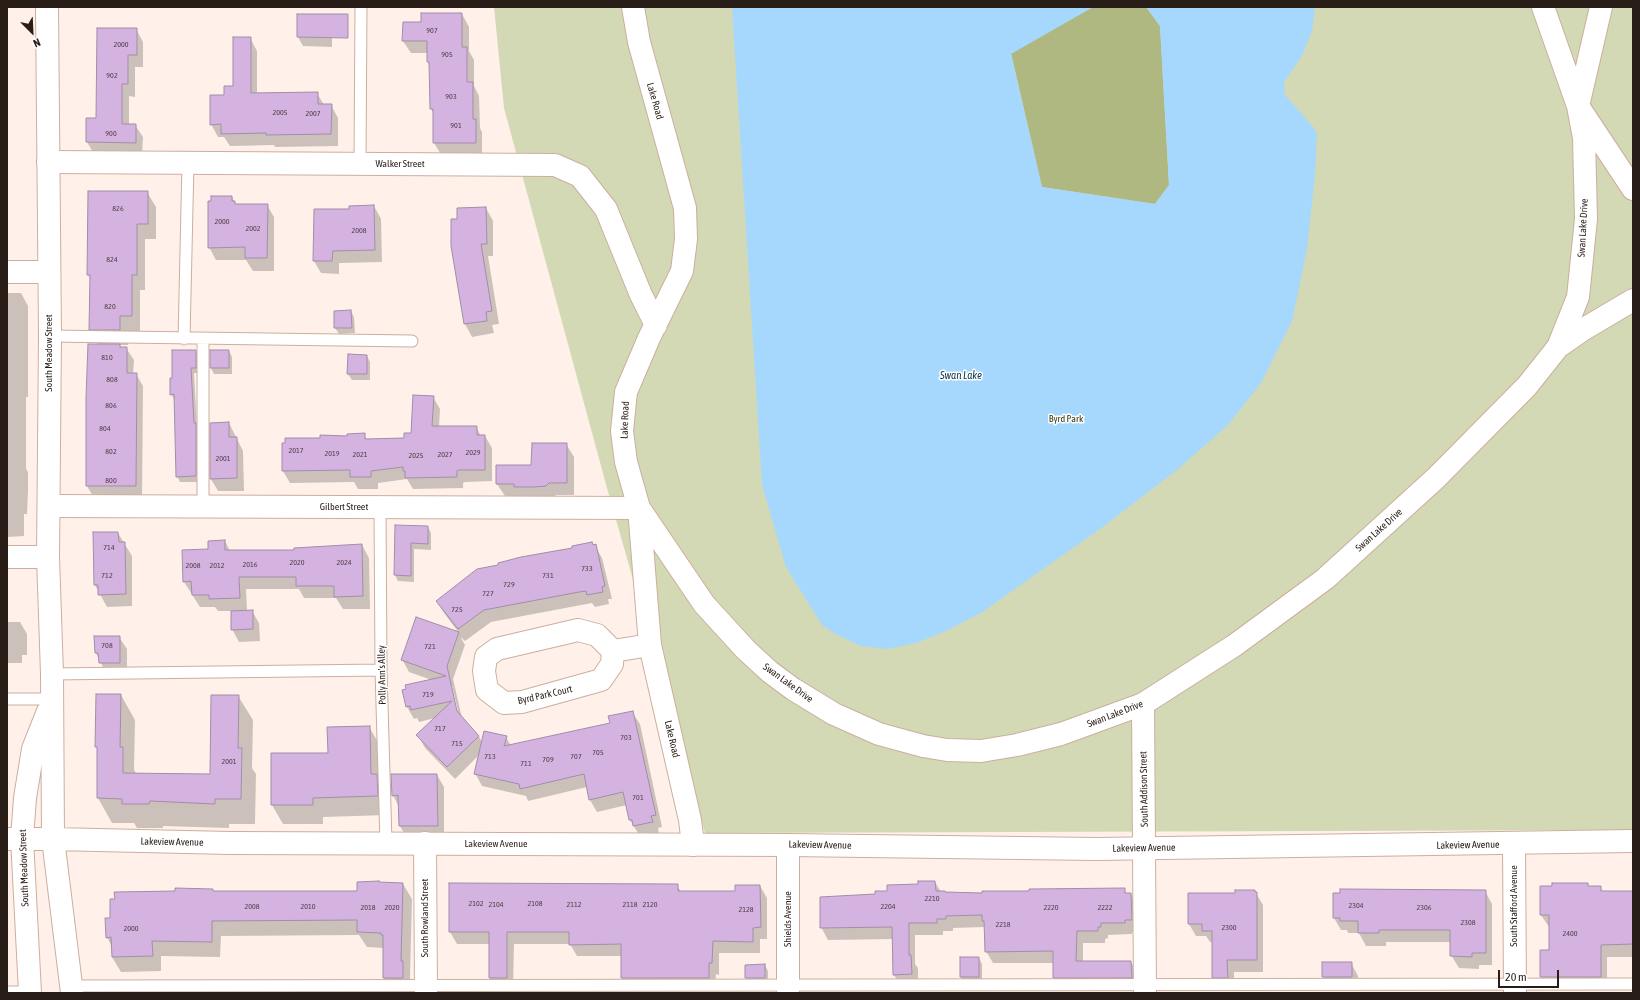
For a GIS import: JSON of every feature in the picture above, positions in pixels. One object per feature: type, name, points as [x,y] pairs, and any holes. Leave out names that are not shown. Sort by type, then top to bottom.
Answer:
[{"type":"street","name":"South Meadow Street","points":[[48,7],[50,336],[48,557],[52,674],[53,839],[72,989]]},
{"type":"street","name":"Lake Road","points":[[633,7],[639,42],[685,208],[686,239],[682,271],[649,338],[626,392],[622,431],[626,462],[639,508],[650,645],[690,820],[693,845]]},
{"type":"street","name":"Swan Lake Drive","points":[[639,508],[704,604],[746,650],[770,672],[792,689],[834,714],[879,734],[923,746],[947,750],[981,751],[1017,745],[1061,734],[1143,704],[1235,645],[1325,579],[1436,478],[1527,386],[1558,347],[1578,297],[1586,219],[1584,138],[1578,106],[1543,7]]},
{"type":"street","name":"Swan Lake Drive","points":[[1601,7],[1578,106],[1633,188]]},
{"type":"street","name":"Walker Street","points":[[48,162],[554,165],[580,176],[606,209],[641,295],[656,325]]},
{"type":"street","points":[[7,272],[49,272]]},
{"type":"street","name":"Swan Lake Drive","points":[[1558,347],[1584,329],[1633,300]]},
{"type":"street","name":"Gilbert Street","points":[[49,506],[639,508]]},
{"type":"street","points":[[7,557],[48,557]]},
{"type":"street","name":"Byrd Park Court","points":[[578,630],[597,635],[613,651],[612,664],[601,680],[522,702],[504,703],[487,690],[484,671],[486,657],[497,650],[578,630]]},
{"type":"street","points":[[613,651],[650,645]]},
{"type":"street","name":"South Meadow Street","points":[[30,992],[15,839],[25,798],[33,749],[52,698]]},
{"type":"street","name":"South Addison Street","points":[[1143,704],[1145,989]]},
{"type":"street","name":"Lakeview Avenue","points":[[15,839],[230,844],[425,843],[1144,848],[1633,842]]},
{"type":"street","name":"South Rowland Street","points":[[425,843],[426,989]]},
{"type":"street","name":"South Stafford Avenue","points":[[1514,844],[1515,989]]},
{"type":"street","name":"Shields Avenue","points":[[788,845],[788,989]]},
{"type":"lane","points":[[360,164],[361,7]]},
{"type":"lane","points":[[184,339],[188,163]]},
{"type":"lane","points":[[50,336],[412,341]]},
{"type":"lane","points":[[203,339],[203,506]]},
{"type":"lane","name":"Polly Ann's Alley","points":[[380,507],[381,670],[386,843]]},
{"type":"lane","points":[[52,674],[381,670]]},
{"type":"lane","points":[[7,699],[52,698]]},
{"type":"lane","points":[[72,989],[1515,989],[1633,984]]},
{"type":"lane","points":[[7,992],[30,992]]},
{"type":"green space","name":"Byrd Park","points":[[494,7],[1633,7],[1633,830],[705,833],[607,488],[504,108]]},
{"type":"green space","points":[[1093,7],[1146,7],[1160,26],[1169,185],[1155,204],[1042,187],[1011,53]]},
{"type":"water","name":"Swan Lake","points":[[732,7],[1093,7],[1011,54],[1042,187],[1155,204],[1169,185],[1160,26],[1146,7],[1315,7],[1312,31],[1302,56],[1284,82],[1285,95],[1314,128],[1317,135],[1315,174],[1307,249],[1292,321],[1261,383],[1228,425],[1177,470],[1104,526],[981,613],[946,631],[916,643],[888,649],[861,646],[837,635],[822,625],[786,567],[762,485]]},
{"type":"building","points":[[421,13],[462,13],[462,47],[467,47],[467,82],[473,82],[473,119],[476,119],[476,143],[433,143],[433,109],[430,109],[427,41],[402,41],[403,22],[421,22]]},
{"type":"building","points":[[297,14],[348,14],[348,38],[297,37]]},
{"type":"building","points":[[97,28],[137,28],[137,55],[128,55],[128,84],[122,84],[122,124],[136,124],[136,143],[86,142],[86,118],[96,118]]},
{"type":"building","points":[[233,37],[251,37],[251,93],[318,92],[318,104],[332,104],[331,134],[221,134],[221,124],[210,125],[210,95],[224,95],[224,86],[233,86]]},
{"type":"building","points":[[88,191],[148,191],[148,224],[137,224],[137,275],[132,275],[132,316],[120,316],[120,330],[89,330],[90,275],[87,275]]},
{"type":"building","points":[[211,196],[232,196],[232,201],[235,201],[235,204],[268,204],[267,258],[245,258],[245,247],[208,248],[208,201],[211,201]]},
{"type":"building","points":[[374,205],[375,250],[333,251],[332,261],[313,261],[314,209],[349,209],[349,206]]},
{"type":"building","points":[[486,207],[487,244],[481,244],[492,311],[486,312],[487,321],[464,324],[451,246],[451,219],[457,219],[457,208]]},
{"type":"building","points":[[351,310],[352,328],[334,328],[334,311]]},
{"type":"building","points":[[88,344],[120,344],[120,347],[127,347],[127,373],[137,373],[136,486],[86,486],[86,398]]},
{"type":"building","points":[[172,350],[196,350],[196,368],[191,368],[194,423],[196,423],[196,476],[176,477],[174,394],[170,395],[170,378],[172,378]]},
{"type":"building","points":[[210,350],[229,350],[229,368],[210,368]]},
{"type":"building","points":[[348,354],[367,355],[367,374],[347,374]]},
{"type":"building","points":[[413,395],[434,396],[432,426],[477,426],[477,435],[485,435],[485,470],[458,470],[457,477],[405,478],[405,471],[403,471],[403,467],[371,471],[371,477],[350,477],[350,470],[282,471],[282,443],[285,443],[285,438],[320,438],[320,435],[347,436],[347,434],[365,433],[365,439],[404,438],[404,433],[411,433]]},
{"type":"building","points":[[229,422],[229,437],[237,437],[237,478],[210,479],[210,423]]},
{"type":"building","points":[[532,443],[567,443],[567,483],[549,483],[546,486],[535,487],[514,487],[514,484],[496,484],[496,465],[531,465]]},
{"type":"building","points":[[395,525],[428,526],[428,544],[411,543],[411,576],[394,575]]},
{"type":"building","points":[[93,532],[118,532],[119,542],[125,542],[126,594],[98,595],[98,585],[94,585]]},
{"type":"building","points":[[225,540],[225,550],[294,550],[294,548],[362,544],[363,596],[334,597],[334,586],[296,586],[296,577],[239,577],[240,598],[209,599],[209,595],[192,595],[191,581],[183,582],[182,550],[208,549],[208,541]]},
{"type":"building","points":[[592,542],[593,545],[596,544],[605,586],[602,587],[603,592],[587,595],[586,591],[579,592],[484,610],[458,629],[436,601],[477,569],[498,565],[498,563],[521,557],[572,548],[572,546]]},
{"type":"building","points":[[253,610],[253,629],[231,630],[231,611]]},
{"type":"building","points":[[416,617],[459,632],[447,666],[457,711],[479,736],[447,767],[416,735],[452,701],[411,710],[410,706],[406,707],[402,690],[406,689],[405,685],[446,676],[401,660]]},
{"type":"building","points":[[94,636],[120,636],[120,663],[99,663],[98,653],[95,653]]},
{"type":"building","points":[[96,694],[121,694],[120,747],[123,747],[123,773],[210,774],[211,695],[239,695],[238,748],[242,748],[241,799],[215,799],[215,804],[150,801],[149,804],[122,804],[122,799],[97,798],[97,747],[95,747]]},
{"type":"building","points":[[633,711],[656,815],[651,816],[653,822],[633,826],[632,820],[629,820],[623,792],[589,800],[584,774],[520,789],[519,784],[474,774],[484,731],[507,736],[504,746],[610,723],[608,716]]},
{"type":"building","points":[[370,726],[371,774],[377,774],[378,796],[313,798],[313,805],[271,805],[271,753],[328,753],[327,727]]},
{"type":"building","points":[[391,774],[437,774],[438,826],[399,826],[398,795],[392,796]]},
{"type":"building","points":[[379,881],[403,883],[401,961],[403,961],[403,978],[383,978],[383,935],[381,935],[381,933],[357,932],[357,920],[212,921],[212,942],[152,941],[153,956],[112,957],[111,937],[106,938],[105,918],[110,918],[110,899],[115,899],[114,892],[175,891],[175,888],[213,889],[213,891],[357,891],[357,882]]},
{"type":"building","points":[[918,881],[935,881],[936,891],[945,892],[982,893],[982,891],[1029,891],[1029,889],[1125,888],[1125,893],[1131,893],[1132,920],[1125,920],[1125,923],[1101,923],[1101,927],[1098,927],[1098,931],[1077,931],[1076,961],[1131,961],[1132,978],[1053,978],[1053,951],[985,952],[984,921],[982,921],[982,915],[946,916],[946,919],[937,919],[937,923],[909,923],[909,955],[911,955],[912,974],[893,975],[892,927],[820,928],[820,897],[875,894],[875,891],[887,891],[887,885],[918,884]]},
{"type":"building","points":[[449,883],[678,884],[678,891],[735,891],[735,885],[760,885],[761,927],[753,928],[753,942],[713,941],[712,963],[709,963],[709,978],[621,978],[621,944],[569,945],[569,932],[507,932],[507,978],[489,978],[489,932],[449,932]]},
{"type":"building","points":[[1552,883],[1588,883],[1588,886],[1601,886],[1601,891],[1633,891],[1633,944],[1601,945],[1601,977],[1540,977],[1540,950],[1549,950],[1549,915],[1540,915],[1540,886],[1552,886]]},
{"type":"building","points":[[1340,889],[1486,890],[1486,953],[1472,953],[1472,957],[1450,956],[1450,930],[1379,930],[1379,933],[1358,933],[1358,921],[1340,921],[1340,918],[1333,918],[1333,893],[1340,893]]},
{"type":"building","points":[[1235,890],[1255,890],[1255,892],[1257,892],[1257,960],[1227,960],[1228,978],[1212,978],[1212,931],[1202,931],[1202,924],[1188,924],[1188,893],[1235,893]]},
{"type":"building","points":[[960,957],[979,957],[979,977],[960,977]]},
{"type":"building","points":[[1322,962],[1352,962],[1352,977],[1322,977]]},
{"type":"building","points":[[765,964],[765,978],[745,978],[745,965]]}]
